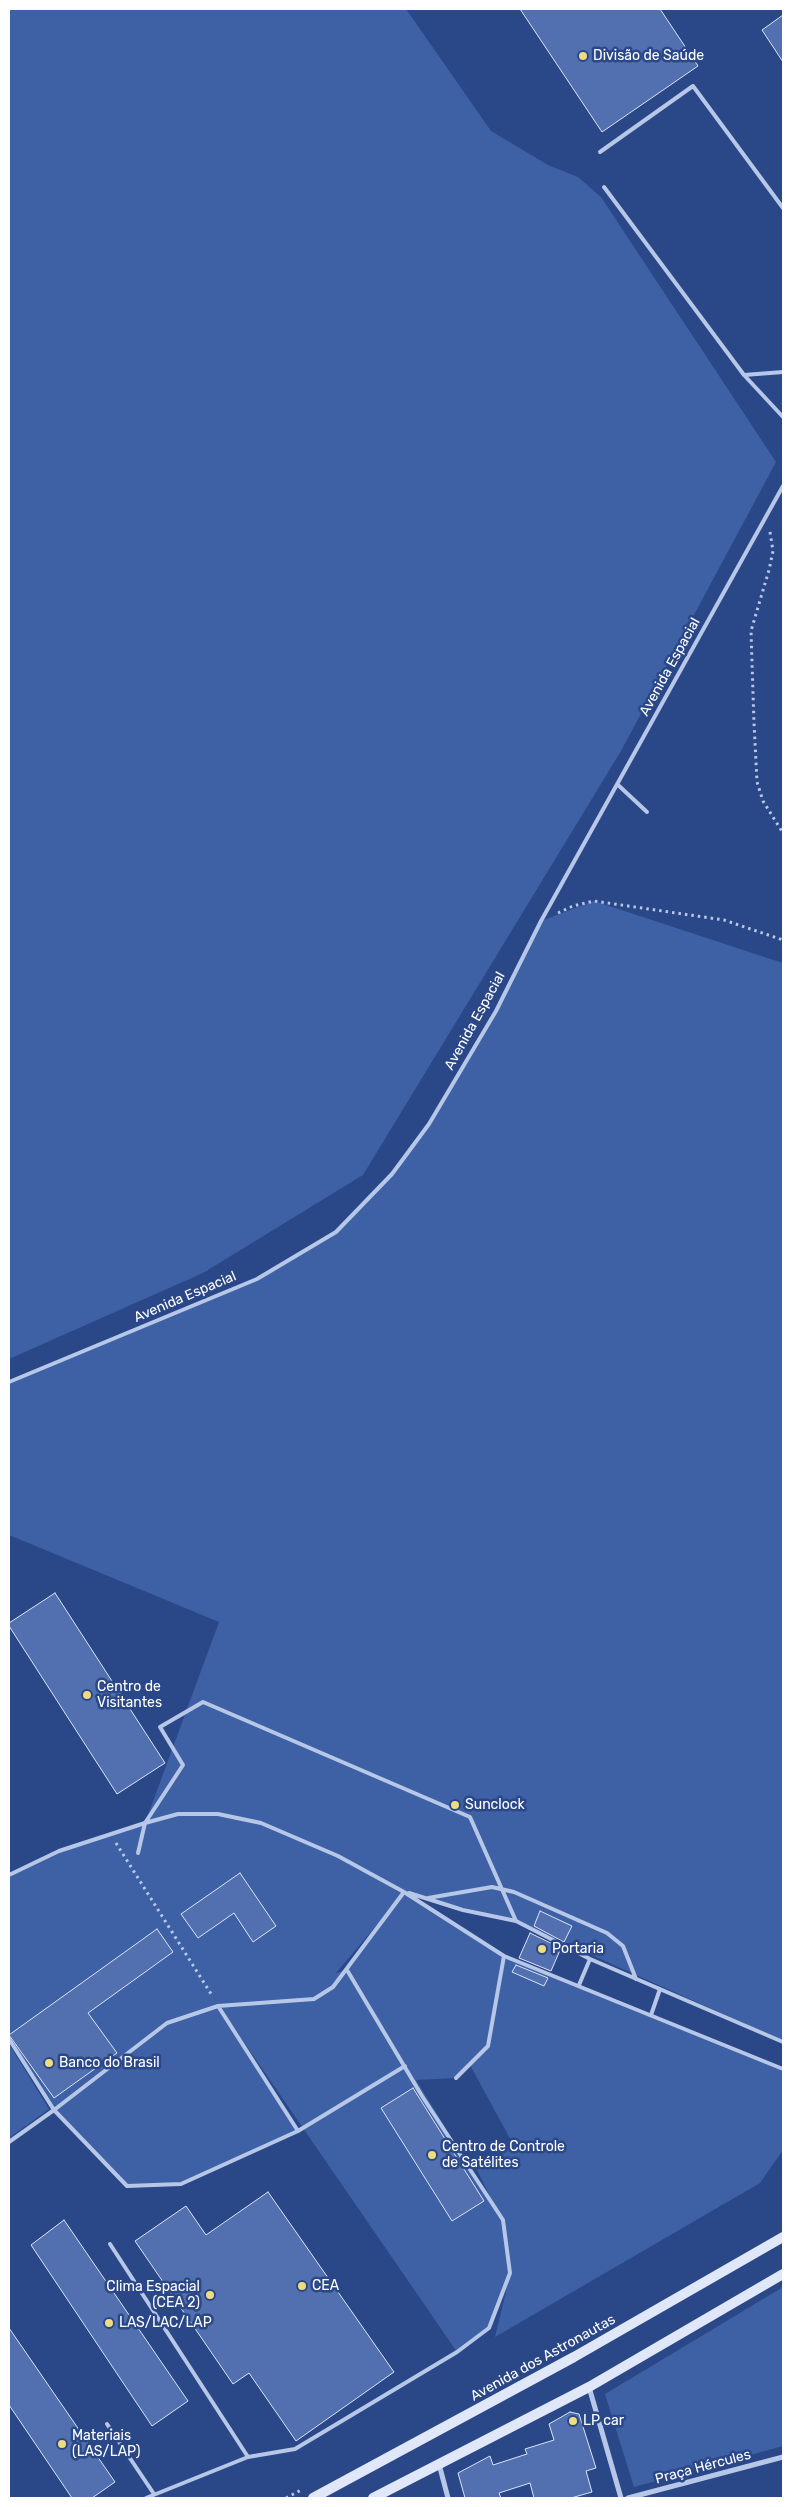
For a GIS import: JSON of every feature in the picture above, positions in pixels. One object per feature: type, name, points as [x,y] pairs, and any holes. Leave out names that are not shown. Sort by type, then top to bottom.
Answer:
[{"type":"main road","name":"Avenida dos Astronautas","points":[[313,2498],[574,2357],[783,2237]]},
{"type":"main road","points":[[373,2498],[589,2387],[783,2274]]},
{"type":"street","points":[[589,2387],[621,2498]]},
{"type":"street","name":"Praça Hércules","points":[[628,2498],[783,2457]]},
{"type":"street","points":[[439,2464],[448,2498]]},
{"type":"lane","points":[[600,152],[693,86],[783,208]]},
{"type":"lane","points":[[604,187],[744,375],[783,416]]},
{"type":"lane","points":[[744,375],[783,372]]},
{"type":"lane","name":"Avenida Espacial","points":[[9,1382],[257,1279],[336,1232],[392,1174],[429,1124],[496,1011],[541,921],[767,516],[782,487],[783,478]]},
{"type":"lane","points":[[617,784],[647,812]]},
{"type":"lane","points":[[138,1853],[145,1823],[183,1765],[160,1727],[203,1702],[470,1817],[516,1921]]},
{"type":"lane","points":[[9,1875],[59,1851],[178,1814],[218,1814],[261,1823],[338,1856],[404,1892],[504,1956],[783,2069]]},
{"type":"lane","points":[[427,1898],[492,1887],[557,1910],[607,1934],[623,1946],[636,1979]]},
{"type":"lane","points":[[404,1892],[463,1910],[516,1921],[590,1959],[783,2042]]},
{"type":"lane","points":[[9,2142],[54,2110],[167,2023],[218,2006],[314,1999],[333,1987],[404,1892]]},
{"type":"lane","points":[[456,2078],[488,2046],[504,1956]]},
{"type":"lane","points":[[578,1986],[590,1959]]},
{"type":"lane","points":[[146,2498],[248,2457],[295,2449],[457,2352],[489,2328],[510,2273],[503,2220],[422,2096],[347,1970]]},
{"type":"lane","points":[[651,2015],[660,1989]]},
{"type":"lane","points":[[218,2006],[298,2131]]},
{"type":"lane","points":[[9,2039],[54,2110],[127,2186],[181,2184],[298,2131],[405,2066]]},
{"type":"lane","points":[[110,2244],[248,2457]]},
{"type":"lane","points":[[107,2424],[154,2494]]},
{"type":"path","points":[[767,516],[773,550],[751,631],[755,743],[757,782],[763,801],[783,833]]},
{"type":"path","points":[[541,921],[573,906],[594,900],[724,920],[783,940]]},
{"type":"path","points":[[110,1834],[218,2006]]},
{"type":"shaded area","points":[[9,9],[406,9],[491,131],[548,165],[578,177],[601,197],[776,462],[621,751],[363,1175],[203,1273],[9,1359]]},
{"type":"shaded area","points":[[594,901],[783,963],[783,2041],[516,1921],[407,1893],[504,1956],[781,2070],[783,2074],[783,2150],[760,2183],[495,2337],[509,2279],[489,2328],[457,2352],[230,2022],[298,2131],[181,2184],[127,2186],[54,2110],[9,2039],[9,1875],[59,1851],[145,1823],[219,1622],[9,1535],[9,1382],[257,1279],[336,1232],[392,1174],[429,1124],[496,1011],[541,921]],"holes":[[[398,1900],[347,1970],[336,1973]],[[470,2065],[514,2146],[477,2170],[497,2211],[416,2080],[456,2078]]]},
{"type":"shaded area","points":[[9,2044],[49,2109],[9,2138]]},
{"type":"shaded area","points":[[783,2287],[783,2446],[634,2487],[605,2394]]},
{"type":"building","points":[[520,9],[660,9],[698,66],[602,132]]},
{"type":"building","points":[[783,15],[783,62],[762,30]]},
{"type":"building","name":"Centro de Visitantes","points":[[55,1593],[165,1763],[117,1794],[9,1626],[9,1623]]},
{"type":"building","points":[[240,1873],[276,1926],[253,1942],[234,1913],[198,1938],[181,1914]]},
{"type":"building","points":[[540,1911],[572,1926],[564,1942],[534,1926]]},
{"type":"building","points":[[157,1929],[173,1952],[88,2013],[117,2053],[54,2098],[9,2035]]},
{"type":"building","points":[[530,1933],[561,1948],[551,1971],[519,1958]]},
{"type":"building","points":[[516,1965],[548,1978],[544,1986],[512,1972]]},
{"type":"building","name":"Centro de Controle de Satélites","points":[[413,2088],[484,2201],[452,2221],[381,2108]]},
{"type":"building","points":[[268,2192],[394,2372],[296,2441],[249,2373],[233,2384],[135,2241],[186,2206],[206,2235]]},
{"type":"building","name":"LAS/LAC/LAP","points":[[64,2220],[188,2401],[152,2426],[31,2245]]},
{"type":"building","name":"Materiais (LAS/LAP)","points":[[9,2328],[115,2482],[92,2498],[72,2498],[9,2405]]},
{"type":"building","points":[[570,2412],[579,2414],[596,2468],[586,2471],[592,2492],[571,2498],[534,2498],[530,2483],[499,2493],[501,2498],[465,2498],[458,2473],[490,2456],[493,2465],[527,2454],[525,2449],[554,2440],[549,2424]]},
{"type":"place","name":"Divisão de Saúde","points":[[583,56]]},
{"type":"place","name":"Centro de Visitantes","points":[[87,1695]]},
{"type":"place","name":"Sunclock","points":[[455,1805]]},
{"type":"place","name":"Portaria","points":[[542,1949]]},
{"type":"place","name":"Banco do Brasil","points":[[49,2063]]},
{"type":"place","name":"Centro de Controle de Satélites","points":[[432,2155]]},
{"type":"place","name":"CEA","points":[[302,2286]]},
{"type":"place","name":"Clima Espacial (CEA 2)","points":[[210,2295]]},
{"type":"place","name":"LAS/LAC/LAP","points":[[109,2323]]},
{"type":"place","name":"LP car","points":[[573,2421]]},
{"type":"place","name":"Materiais (LAS/LAP)","points":[[62,2444]]}]
